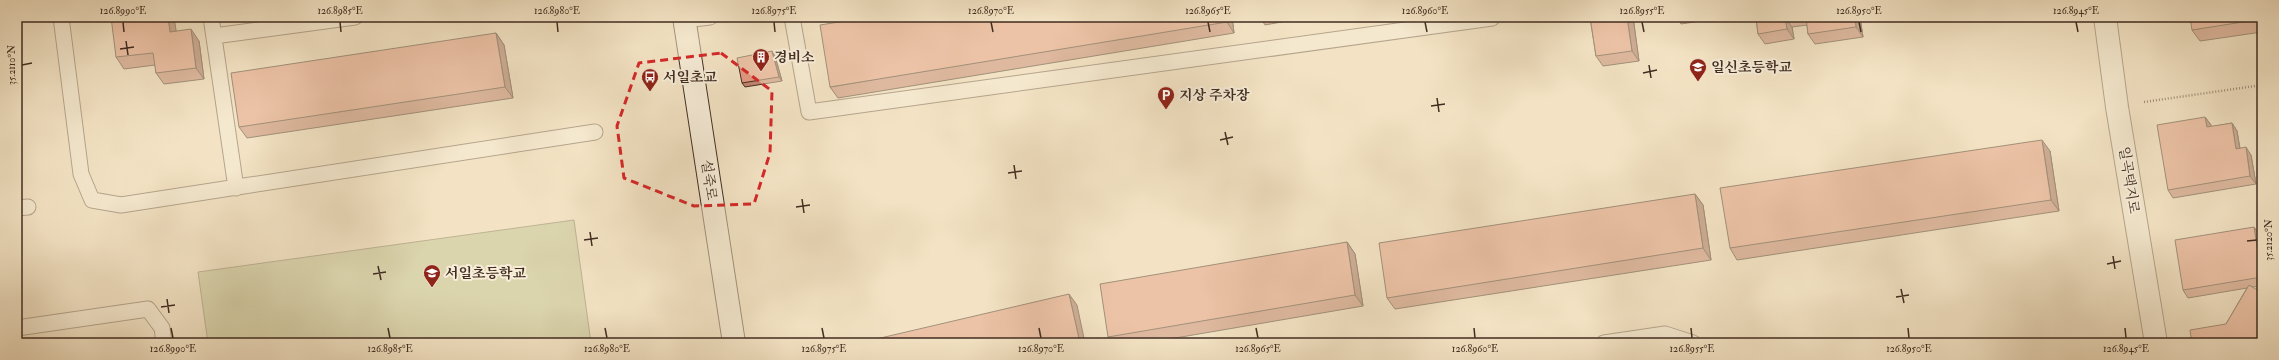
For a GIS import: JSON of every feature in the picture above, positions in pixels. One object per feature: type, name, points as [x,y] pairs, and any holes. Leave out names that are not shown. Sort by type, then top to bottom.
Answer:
[{"type":"street","name":"일곡택지로","points":[[2105,17],[2117,107],[2156,343]]},
{"type":"street","name":"설죽로","points":[[684,18],[734,343]]},
{"type":"lane","points":[[61,17],[81,174],[92,200],[121,205],[595,132]]},
{"type":"lane","points":[[211,17],[236,188]]},
{"type":"lane","points":[[214,36],[355,17]]},
{"type":"lane","points":[[684,18],[710,17]]},
{"type":"lane","points":[[792,17],[809,112],[1492,18]]},
{"type":"lane","points":[[17,328],[148,309],[162,328],[164,343]]},
{"type":"lane","points":[[1604,343],[1666,334],[1685,339],[1693,343]]},
{"type":"path","points":[[2117,107],[2262,85]]},
{"type":"highlighted area","points":[[721,53],[772,91],[770,153],[754,204],[694,206],[624,178],[617,126],[639,63]]},
{"type":"green space","points":[[574,220],[591,343],[208,343],[198,272]]},
{"type":"building","points":[[111,17],[168,17],[170,32],[191,29],[196,68],[156,73],[153,53],[116,57]]},
{"type":"building","points":[[871,17],[1226,17],[1227,22],[830,87],[820,25]]},
{"type":"building","points":[[1590,17],[1627,17],[1632,51],[1596,56]]},
{"type":"building","points":[[1756,17],[1789,17],[1785,18],[1787,29],[1758,34]]},
{"type":"building","points":[[1806,17],[1855,17],[1856,27],[1808,34]]},
{"type":"building","points":[[2190,17],[2262,17],[2262,19],[2192,30]]},
{"type":"building","points":[[496,33],[505,87],[239,127],[231,73]]},
{"type":"building","name":"경비소","points":[[772,51],[779,77],[742,83],[737,58]]},
{"type":"building","points":[[2205,117],[2207,127],[2232,123],[2236,149],[2246,147],[2250,176],[2168,190],[2157,125]]},
{"type":"building","points":[[2042,140],[2051,200],[1730,248],[1720,188]]},
{"type":"building","points":[[1695,194],[1703,248],[1387,298],[1379,243]]},
{"type":"building","points":[[2254,227],[2262,277],[2183,290],[2175,240]]},
{"type":"building","points":[[1347,242],[1355,295],[1108,337],[1100,284]]},
{"type":"building","points":[[2249,285],[2262,293],[2262,343],[2192,343],[2190,330],[2226,324]]},
{"type":"building","points":[[1069,294],[1080,343],[859,343]]},
{"type":"place","name":"경비소","points":[[761,72]]},
{"type":"place","name":"일신초등학교","points":[[1698,82]]},
{"type":"place","name":"서일초교","points":[[650,92]]},
{"type":"place","name":"지상 주차장","points":[[1166,110]]},
{"type":"place","name":"서일초등학교","points":[[432,288]]}]
